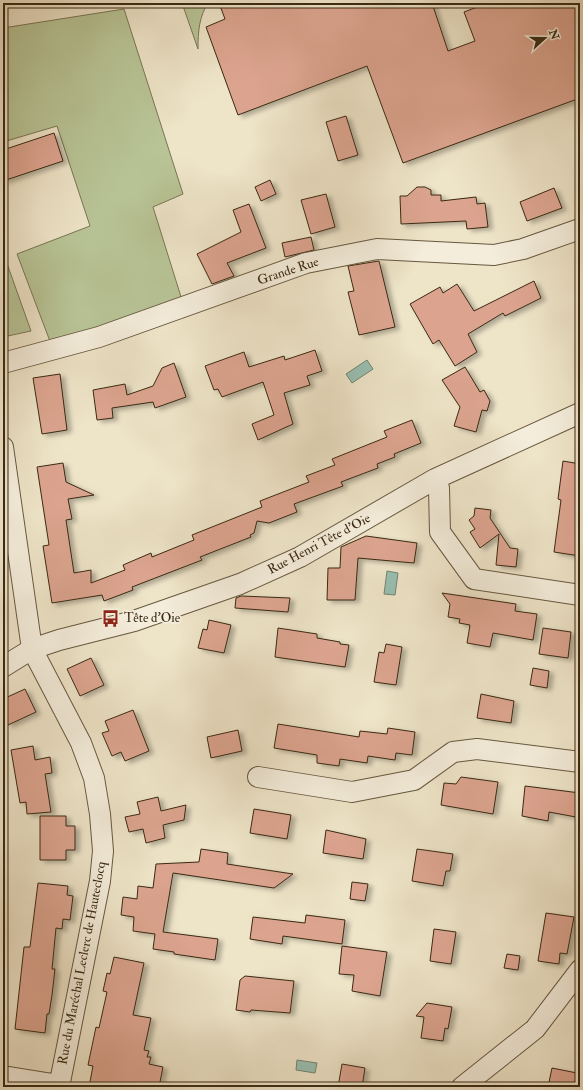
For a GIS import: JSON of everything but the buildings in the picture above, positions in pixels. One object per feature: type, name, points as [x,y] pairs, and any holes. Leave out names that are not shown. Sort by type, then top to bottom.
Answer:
[{"type":"street","name":"Grande Rue","points":[[3,363],[99,337],[306,263],[377,249],[494,255],[523,249],[580,229]]},
{"type":"street","name":"Rue Henri Tête d'Oie","points":[[3,666],[32,649],[59,640],[134,622],[240,584],[300,557],[435,479],[580,413]]},
{"type":"street","name":"Rue du Maréchal Leclerc de Hauteclocq","points":[[3,447],[32,649],[81,743],[94,778],[100,814],[103,851],[100,880],[59,1086]]},
{"type":"street","points":[[435,479],[439,488],[440,532],[474,579],[580,595]]},
{"type":"street","points":[[258,777],[352,792],[414,780],[453,752],[477,749],[580,762]]},
{"type":"street","points":[[462,1087],[535,1029],[580,970]]},
{"type":"street","points":[[3,1076],[59,1086]]},
{"type":"green space","points":[[182,3],[208,3],[200,25],[198,49]]},
{"type":"green space","points":[[124,9],[183,194],[153,207],[182,300],[51,344],[17,254],[90,226],[57,126],[3,142],[3,28]]},
{"type":"green space","points":[[5,258],[31,331],[3,337],[3,259]]},
{"type":"water","points":[[367,360],[373,369],[352,383],[346,374]]},
{"type":"water","points":[[387,571],[398,573],[395,595],[384,594]]},
{"type":"water","points":[[297,1060],[317,1063],[315,1073],[296,1070]]},
{"type":"place","name":"Tête d'Oie","points":[[111,618]]}]
